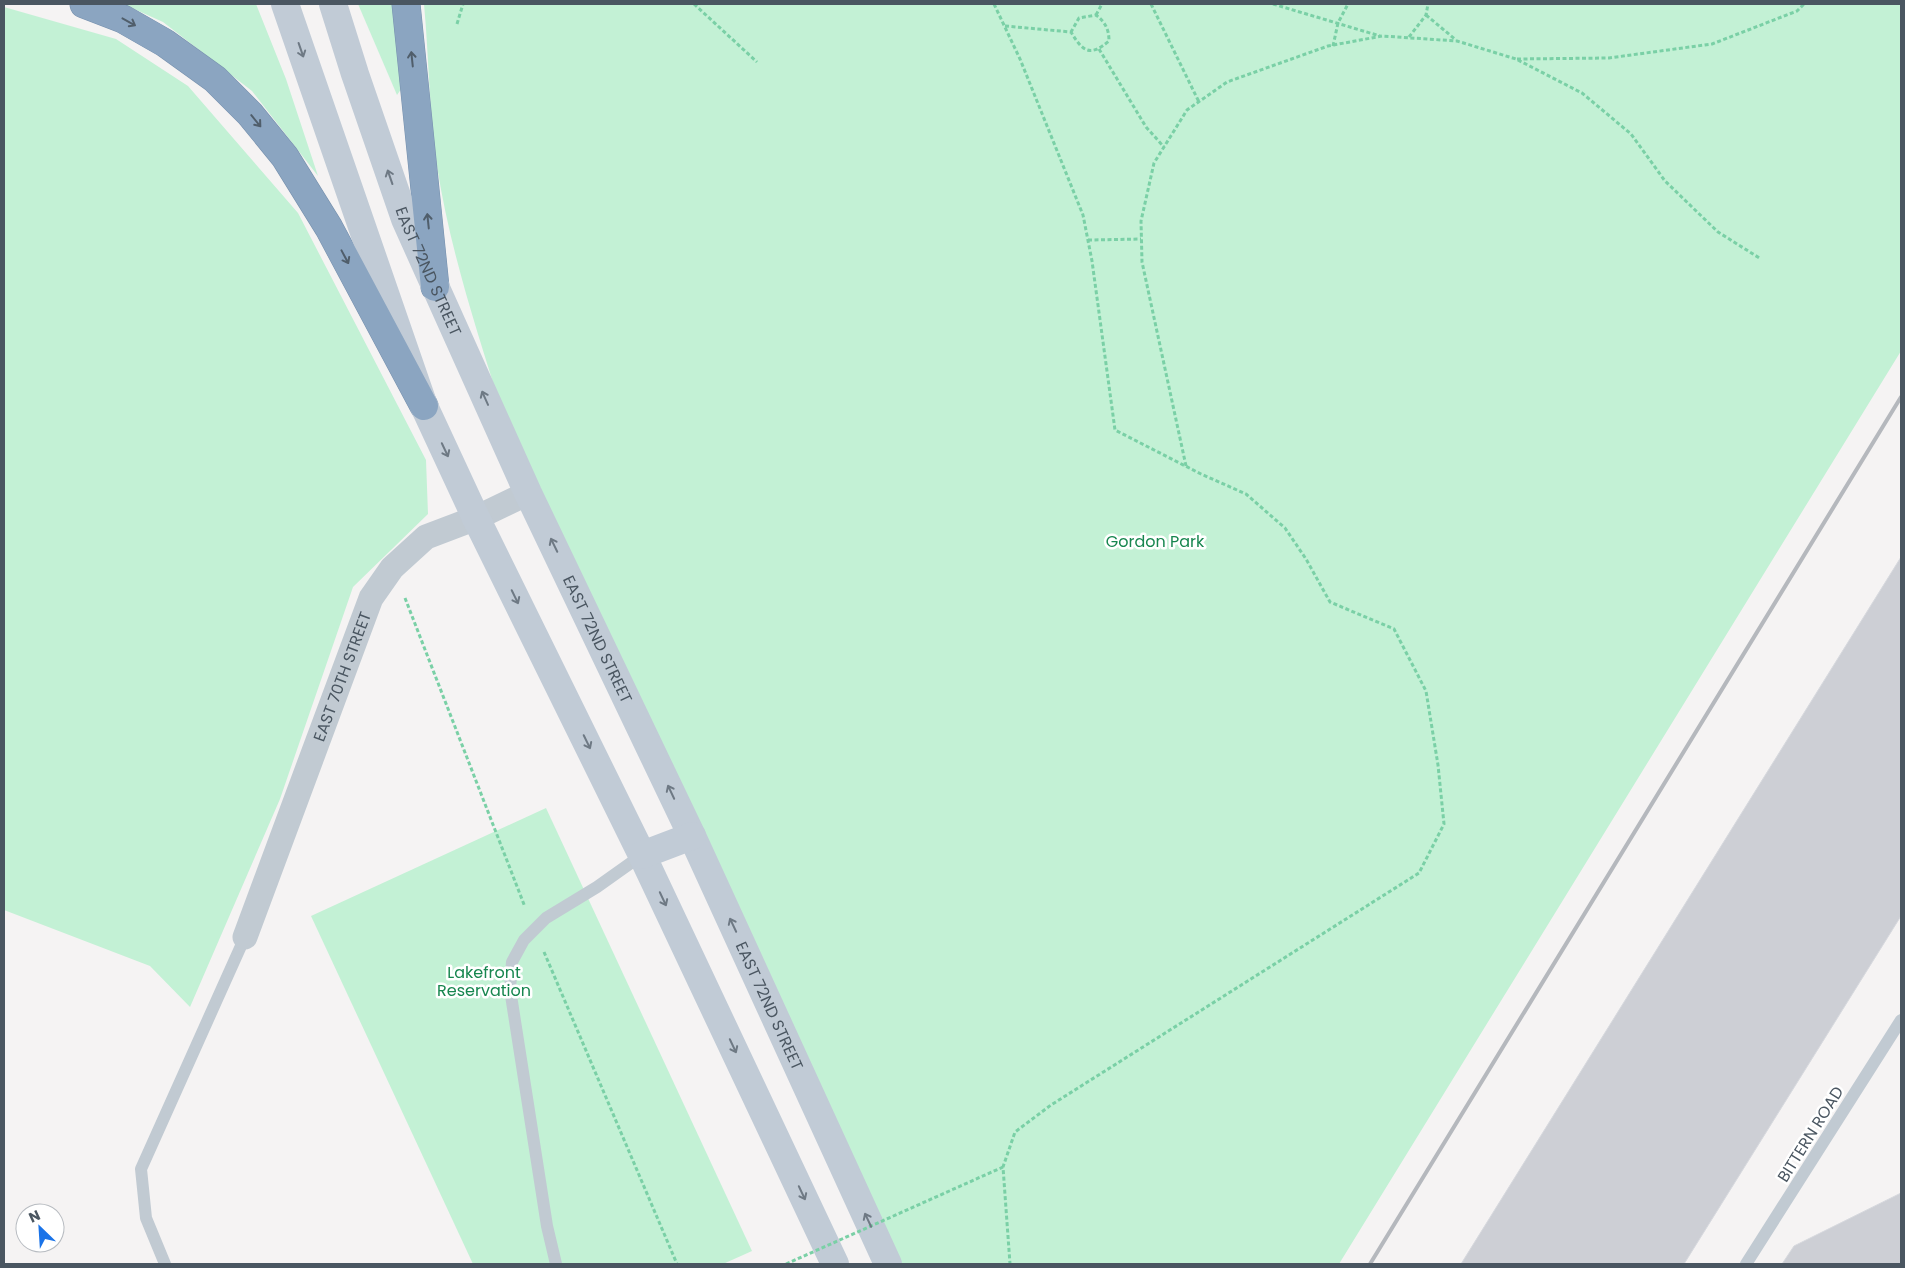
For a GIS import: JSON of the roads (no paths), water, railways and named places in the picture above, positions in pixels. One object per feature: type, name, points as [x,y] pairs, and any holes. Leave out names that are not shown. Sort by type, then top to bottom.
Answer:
[{"type":"highway","points":[[84,4],[123,19],[165,43],[215,79],[250,114],[285,157],[329,228],[424,406]]},
{"type":"highway","points":[[406,4],[435,287]]},
{"type":"main road","points":[[285,4],[424,406],[476,518],[642,855],[835,1264]]},
{"type":"main road","name":"EAST 72ND STREET","points":[[333,4],[354,74],[404,219],[528,493],[692,836],[888,1264]]},
{"type":"main road","points":[[642,855],[692,836]]},
{"type":"street","name":"EAST 70TH STREET","points":[[245,937],[371,598],[392,568],[426,537],[476,518],[528,493]]},
{"type":"lane","points":[[556,1264],[547,1226],[510,989],[512,962],[524,940],[546,918],[597,887],[642,855]]},
{"type":"lane","points":[[165,1264],[146,1218],[141,1169],[245,937]]},
{"type":"lane","name":"BITTERN ROAD","points":[[1746,1264],[1901,1020]]},
{"type":"railway","points":[[1370,1264],[1901,397]]},
{"type":"park label","name":"Gordon Park","points":[[1155,541]]},
{"type":"park label","name":"Lakefront Reservation","points":[[484,981]]}]
